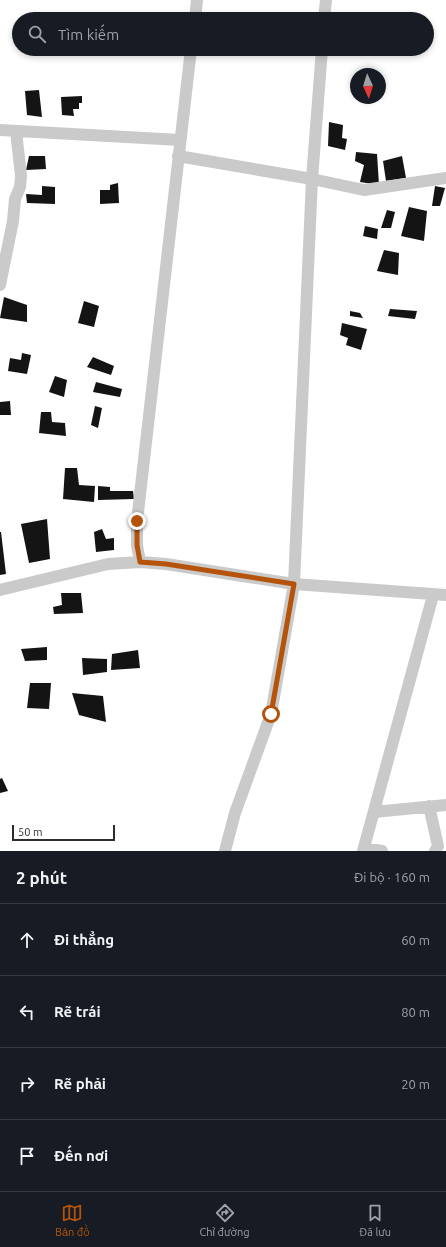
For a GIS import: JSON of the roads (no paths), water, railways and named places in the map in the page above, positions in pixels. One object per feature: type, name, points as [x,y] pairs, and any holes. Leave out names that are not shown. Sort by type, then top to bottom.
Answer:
[{"type":"street","points":[[196,12],[197,0]]},
{"type":"street","points":[[325,12],[326,0]]},
{"type":"street","points":[[140,562],[137,545],[137,521],[190,56]]},
{"type":"street","points":[[226,851],[235,813],[271,714],[294,584],[312,179],[321,56]]},
{"type":"street","points":[[0,130],[180,140]]},
{"type":"street","points":[[0,285],[13,221],[15,199],[20,187],[22,176],[16,131]]},
{"type":"street","points":[[178,156],[312,179],[364,190],[446,178]]},
{"type":"street","points":[[0,590],[108,564],[140,562],[166,564],[294,584],[446,595]]},
{"type":"street","points":[[382,851],[364,850],[432,599]]},
{"type":"street","points":[[374,812],[446,805]]},
{"type":"street","points":[[429,806],[438,846],[436,851]]}]
